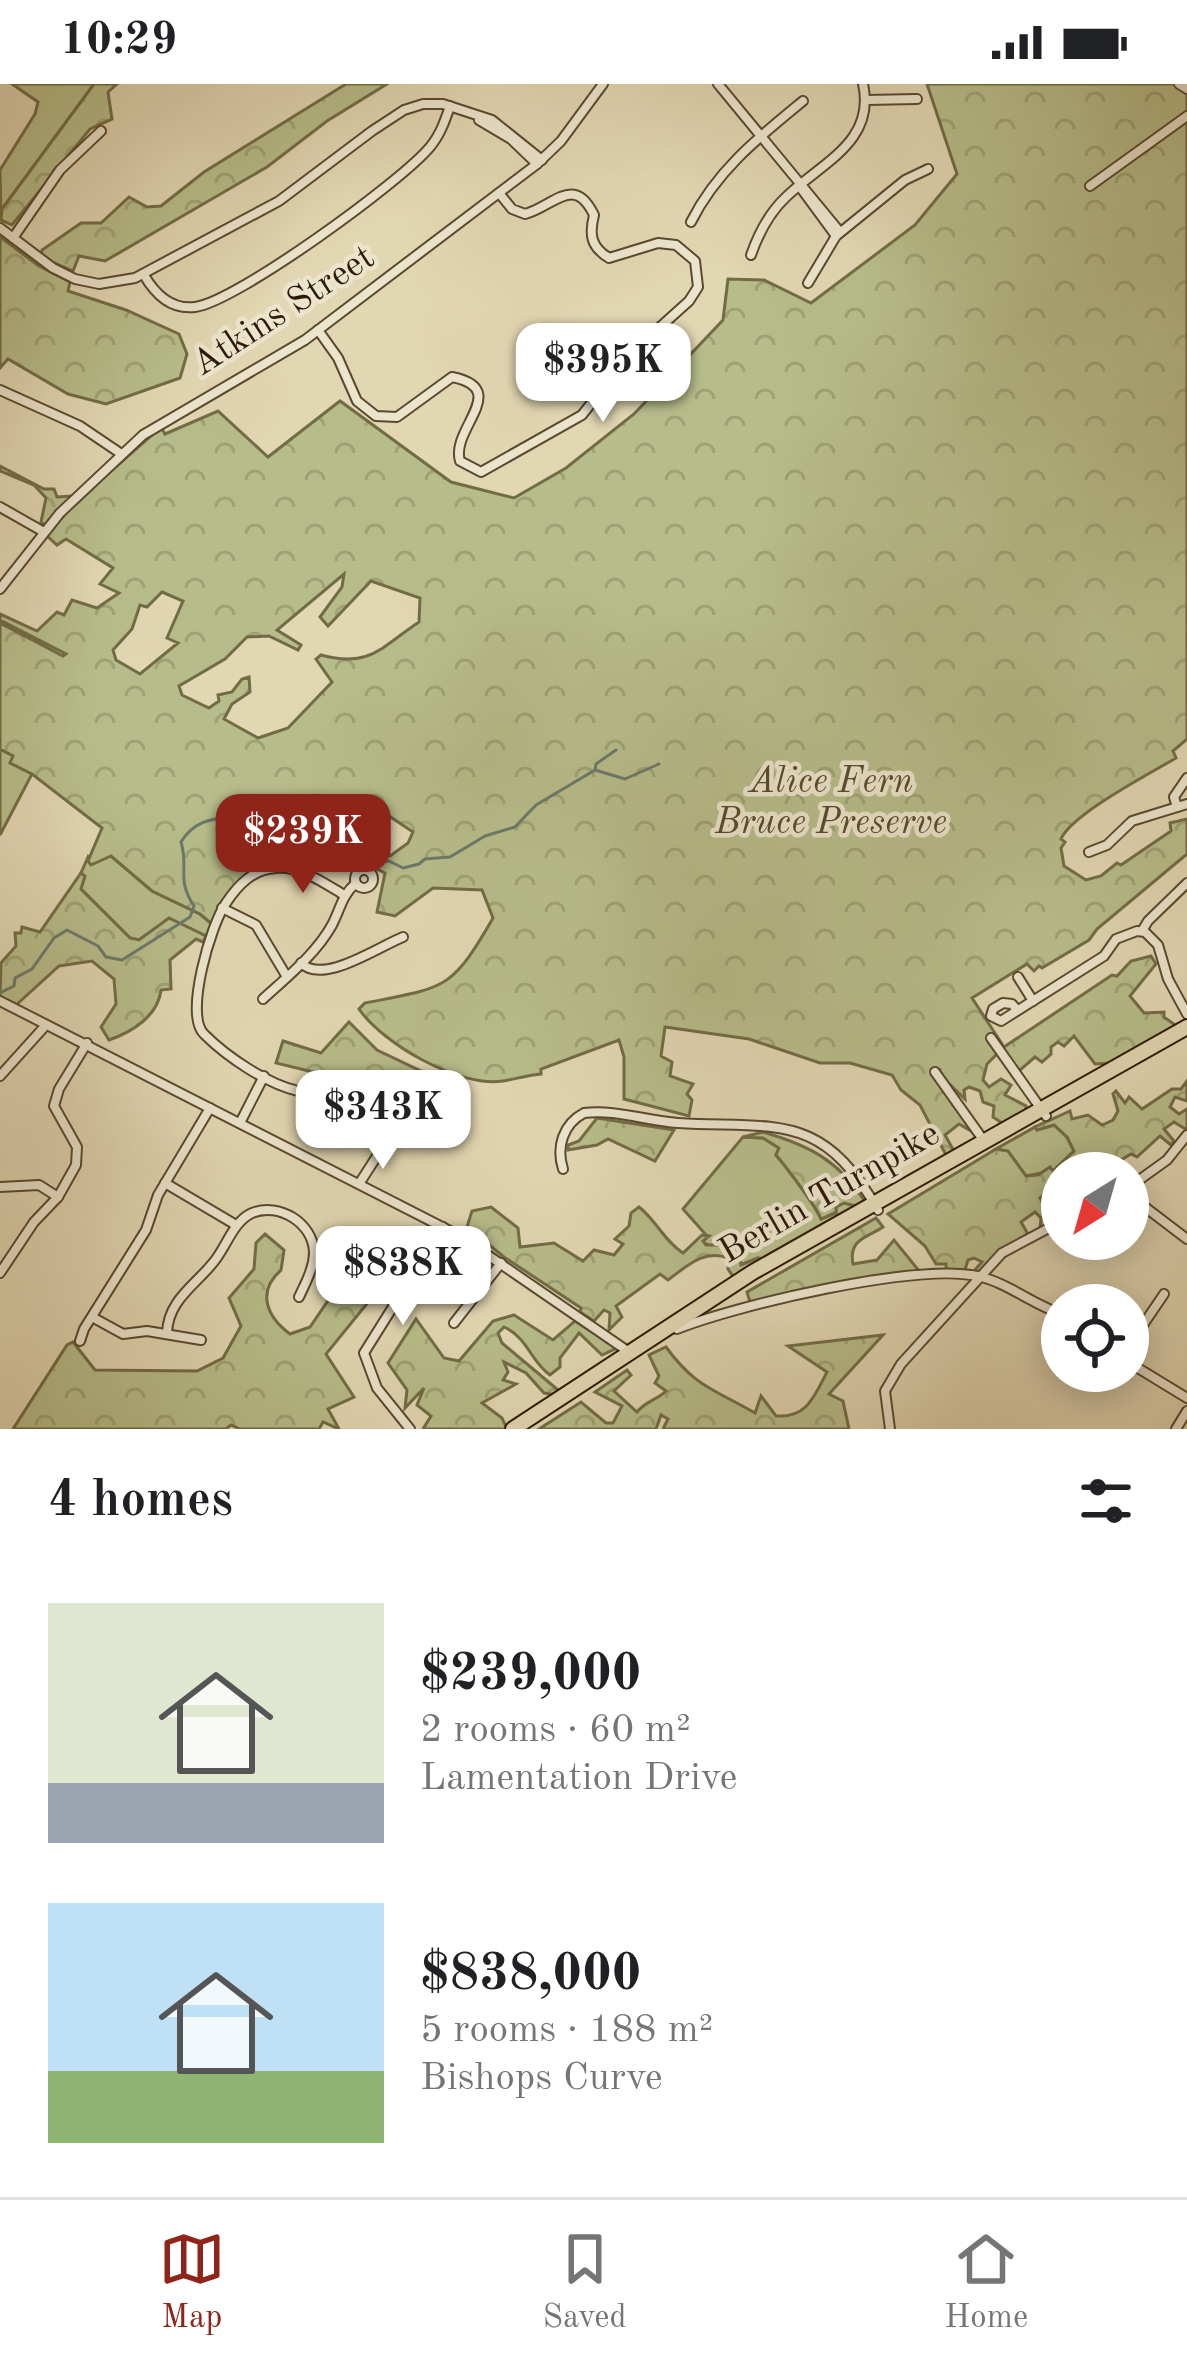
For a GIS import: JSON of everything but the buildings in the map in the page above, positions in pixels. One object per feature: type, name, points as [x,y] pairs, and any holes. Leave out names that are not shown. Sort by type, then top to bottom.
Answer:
[{"type":"highway","name":"Berlin Turnpike","points":[[876,1207],[1044,1112],[1186,1019]]},
{"type":"highway","name":"Berlin Turnpike","points":[[528,1429],[632,1354],[984,1141],[1044,1112]]},
{"type":"highway","name":"Berlin Turnpike","points":[[513,1429],[722,1303]]},
{"type":"street","name":"Atkins Street","points":[[0,589],[43,534],[121,454],[161,422],[318,330],[499,193],[539,162],[603,84]]},
{"type":"street","points":[[751,255],[767,220],[854,140],[863,121],[863,84]]},
{"type":"street","points":[[1179,84],[1187,89]]},
{"type":"street","points":[[721,85],[838,234]]},
{"type":"street","points":[[866,100],[917,99]]},
{"type":"street","points":[[691,222],[721,175],[803,101]]},
{"type":"street","points":[[0,228],[75,279],[117,283],[144,274],[279,202],[404,110],[430,103],[473,115],[539,162]]},
{"type":"street","points":[[144,274],[172,304],[193,307],[212,302],[299,251],[416,161],[436,139],[450,106]]},
{"type":"street","points":[[1090,187],[1187,116]]},
{"type":"street","points":[[13,238],[100,131]]},
{"type":"street","points":[[808,283],[838,234],[905,180],[928,169]]},
{"type":"street","points":[[318,330],[345,371],[357,400],[376,416],[397,417],[452,377],[472,385],[479,395],[479,407],[456,449],[460,461],[481,472],[582,415],[629,355],[693,297],[699,281],[697,266],[687,251],[664,242],[609,258],[593,243],[594,215],[577,195],[565,194],[525,214],[512,209],[499,193]]},
{"type":"street","points":[[0,390],[80,426],[121,454]]},
{"type":"street","points":[[0,507],[43,534]]},
{"type":"street","points":[[1089,852],[1107,845],[1132,821],[1182,806],[1174,797],[1187,778]]},
{"type":"street","points":[[344,895],[309,874],[281,867],[259,871],[243,882],[222,908],[194,1016],[204,1035],[264,1076],[296,1090],[381,1097],[392,1106],[397,1118],[394,1127],[359,1184]]},
{"type":"street","points":[[263,999],[332,925],[344,895],[356,883]]},
{"type":"street","points":[[1142,932],[1187,883]]},
{"type":"street","points":[[222,908],[256,925],[287,977]]},
{"type":"street","points":[[1017,1010],[1104,956],[1116,939],[1128,932],[1142,932],[1158,945],[1186,1019]]},
{"type":"street","points":[[301,963],[308,970],[324,973],[403,937]]},
{"type":"street","points":[[1018,977],[1033,1001]]},
{"type":"street","points":[[0,1001],[443,1227],[632,1354]]},
{"type":"street","points":[[0,1076],[46,1025]]},
{"type":"street","points":[[991,1038],[1044,1112]]},
{"type":"street","points":[[0,1273],[76,1165],[76,1148],[54,1106],[86,1043]]},
{"type":"street","points":[[935,1072],[984,1141]]},
{"type":"street","points":[[239,1123],[264,1076]]},
{"type":"street","points":[[80,1341],[210,1108]]},
{"type":"street","points":[[563,1169],[564,1133],[584,1113],[677,1123],[760,1123],[797,1132],[831,1150],[876,1207]]},
{"type":"street","points":[[1149,1173],[1187,1136]]},
{"type":"street","points":[[166,1183],[237,1225]]},
{"type":"street","points":[[0,1187],[38,1185],[58,1196]]},
{"type":"street","points":[[166,1333],[172,1311],[191,1282],[214,1263],[237,1225],[246,1216],[269,1209],[303,1226],[314,1252],[299,1297]]},
{"type":"street","points":[[1149,1210],[1187,1239]]},
{"type":"street","points":[[410,1429],[371,1378],[364,1353],[443,1227]]},
{"type":"street","points":[[890,1429],[885,1398],[890,1379],[977,1276],[1007,1248],[1041,1231]]},
{"type":"street","points":[[454,1323],[501,1263]]},
{"type":"street","points":[[722,1303],[738,1310],[900,1277],[977,1276],[1041,1305]]},
{"type":"street","points":[[1149,1316],[1164,1294]]},
{"type":"street","points":[[92,1317],[122,1334],[166,1333],[201,1340]]},
{"type":"street","points":[[1149,1375],[1187,1398]]},
{"type":"street","points":[[1176,1429],[1187,1411]]},
{"type":"green space","points":[[12,84],[94,84],[2,209],[1,220],[0,170],[38,102]]},
{"type":"green space","points":[[94,84],[117,84],[108,92],[112,119],[90,129],[12,225],[1,220],[2,209]]},
{"type":"green space","points":[[346,84],[387,84],[327,121],[267,167],[105,261],[79,256],[73,271],[41,257],[42,250],[81,223],[101,223],[129,197],[147,207],[161,206],[204,172]]},
{"type":"green space","name":"Alice Fern Bruce Preserve","points":[[927,84],[1187,84],[1187,739],[1173,751],[1176,758],[1080,818],[1061,839],[1065,842],[1061,848],[1064,866],[1086,880],[1121,865],[1171,831],[1170,823],[1187,819],[1187,854],[1089,940],[1042,968],[1034,971],[1027,964],[972,998],[1004,1047],[1117,976],[1131,961],[1151,956],[1156,964],[1130,996],[1144,1013],[1164,1012],[1178,1027],[1113,1063],[1095,1064],[1074,1036],[1064,1046],[1058,1042],[1051,1047],[1051,1054],[1042,1062],[1035,1057],[1019,1071],[988,1038],[997,1054],[987,1064],[983,1080],[989,1087],[1001,1079],[1011,1085],[1005,1095],[1026,1106],[1026,1112],[1002,1123],[993,1117],[994,1106],[983,1102],[980,1091],[969,1087],[964,1090],[965,1099],[940,1070],[932,1070],[976,1134],[959,1124],[945,1135],[954,1151],[947,1157],[920,1105],[901,1090],[892,1075],[850,1063],[820,1063],[749,1039],[665,1027],[661,1056],[672,1062],[670,1076],[693,1084],[687,1094],[692,1100],[689,1116],[624,1099],[619,1040],[541,1069],[541,1074],[503,1081],[466,1078],[404,1049],[359,1009],[365,1003],[444,982],[467,960],[493,918],[482,890],[433,888],[395,916],[377,912],[385,873],[350,856],[348,843],[390,856],[408,843],[413,832],[374,806],[356,802],[349,811],[331,818],[320,848],[300,849],[247,874],[231,890],[212,924],[152,891],[111,856],[91,865],[88,861],[102,828],[32,774],[10,763],[13,756],[0,749],[0,623],[66,654],[0,620],[0,614],[37,631],[57,612],[64,615],[72,600],[97,608],[119,593],[100,584],[113,568],[66,539],[57,545],[46,535],[79,499],[161,427],[165,434],[218,411],[268,457],[340,401],[451,482],[514,498],[566,468],[634,414],[723,320],[728,279],[764,280],[811,303],[915,225],[957,174]],"holes":[[[344,574],[342,587],[320,617],[328,626],[371,581],[420,598],[419,622],[363,657],[321,655],[316,659],[332,682],[288,728],[258,738],[224,719],[232,704],[250,692],[249,677],[232,692],[218,695],[219,701],[209,708],[182,695],[179,686],[225,659],[247,637],[269,636],[298,650],[301,645],[277,630]],[[162,592],[183,601],[167,638],[178,643],[140,674],[116,660],[113,650],[132,629],[140,605],[147,607]]]},
{"type":"green space","points":[[0,237],[70,282],[68,291],[179,334],[187,354],[180,378],[106,404],[68,394],[8,359],[0,368]]},
{"type":"green space","points":[[0,466],[44,489],[54,489],[57,497],[72,496],[45,525],[41,522],[46,498],[34,485],[0,471]]},
{"type":"green space","points":[[0,749],[14,756],[11,763],[32,774],[0,835]]},
{"type":"green space","points":[[110,855],[152,891],[212,924],[206,936],[169,919],[139,940],[130,938],[81,889],[88,857],[92,864]]},
{"type":"green space","points":[[81,873],[85,876],[81,889],[130,938],[139,940],[169,918],[206,936],[170,960],[171,989],[161,990],[149,1015],[135,1028],[109,1040],[101,1027],[116,1004],[114,979],[92,961],[59,966],[15,1006],[0,997],[1,963],[16,946],[15,933],[21,933],[22,927],[40,932]]},
{"type":"green space","points":[[349,1022],[377,1050],[467,1093],[438,1111],[414,1083],[394,1075],[313,1072],[276,1063],[283,1041],[321,1053]]},
{"type":"green space","points":[[1187,1081],[1187,1101],[1175,1097],[1170,1107],[1179,1114],[1187,1109],[1187,1130],[1174,1122],[1164,1129],[1174,1141],[1171,1145],[1160,1136],[1142,1152],[1073,1152],[1067,1137],[1054,1125],[1035,1127],[1070,1111],[1072,1119],[1088,1115],[1102,1125],[1118,1111],[1116,1091],[1125,1103],[1129,1097],[1142,1109],[1172,1089],[1181,1089]]},
{"type":"green space","points":[[597,1118],[674,1130],[655,1161],[608,1139],[568,1150]]},
{"type":"green space","points":[[1054,1125],[1074,1151],[1041,1152],[1041,1173],[1026,1176],[1008,1152],[996,1149]]},
{"type":"green space","points":[[763,1132],[794,1142],[832,1164],[864,1200],[860,1207],[844,1203],[821,1219],[776,1155],[779,1148],[763,1138],[743,1137]]},
{"type":"green space","points":[[743,1137],[763,1138],[779,1148],[776,1155],[821,1219],[836,1213],[836,1207],[844,1203],[860,1207],[766,1259],[740,1265],[738,1258],[702,1242],[707,1236],[683,1209]]},
{"type":"green space","points":[[996,1149],[1008,1151],[1026,1176],[1041,1173],[1041,1218],[1035,1212],[1021,1222],[1028,1234],[977,1273],[973,1272],[982,1262],[974,1258],[968,1260],[964,1273],[946,1272],[946,1264],[936,1264],[925,1246],[888,1214]]},
{"type":"green space","points":[[491,1207],[518,1228],[520,1247],[554,1243],[583,1261],[594,1250],[614,1255],[623,1244],[615,1239],[639,1207],[683,1253],[702,1235],[709,1236],[703,1241],[706,1245],[731,1245],[739,1251],[741,1265],[766,1259],[734,1278],[728,1258],[719,1256],[696,1260],[668,1280],[660,1274],[616,1306],[622,1317],[609,1330],[610,1313],[604,1310],[594,1321],[467,1227],[472,1211]]},
{"type":"green space","points":[[876,1218],[883,1227],[857,1244],[853,1264],[877,1260],[894,1240],[920,1272],[750,1302],[747,1292]]},
{"type":"green space","points":[[265,1234],[284,1250],[281,1270],[267,1295],[270,1312],[290,1334],[310,1327],[342,1280],[334,1256],[368,1263],[383,1284],[326,1354],[354,1397],[328,1409],[339,1429],[323,1422],[319,1429],[231,1425],[226,1429],[13,1429],[73,1342],[95,1370],[197,1371],[223,1358],[241,1326],[229,1298],[254,1269],[256,1243]]},
{"type":"green space","points":[[514,1315],[553,1340],[575,1321],[617,1348],[602,1355],[579,1333],[560,1358],[560,1367],[550,1375],[519,1337],[504,1327],[498,1333],[502,1343],[558,1390],[556,1395],[544,1393],[526,1373],[504,1362],[508,1372],[503,1380],[516,1384],[482,1403],[502,1418],[507,1429],[423,1429],[431,1416],[417,1405],[424,1388],[405,1408],[407,1390],[388,1363],[416,1319],[444,1358],[459,1361],[493,1321]]},
{"type":"green space","points":[[883,1335],[829,1394],[843,1401],[849,1429],[663,1429],[668,1419],[661,1415],[656,1429],[539,1429],[581,1402],[606,1423],[613,1423],[622,1406],[595,1392],[627,1370],[631,1375],[614,1391],[637,1412],[666,1391],[655,1383],[659,1376],[649,1355],[666,1347],[697,1380],[717,1392],[755,1413],[761,1396],[776,1416],[787,1416],[808,1404],[827,1372],[788,1346]]},
{"type":"waterway","points":[[304,840],[323,847],[360,849],[376,863],[389,861],[403,868],[425,859],[450,857],[485,836],[515,827],[536,805],[595,770],[596,764],[616,750]]},
{"type":"waterway","points":[[595,770],[625,779],[659,764]]},
{"type":"waterway","points":[[0,993],[14,986],[15,978],[32,969],[54,938],[67,930],[98,946],[106,957],[122,960],[190,917],[194,906],[184,881],[181,842],[199,824],[265,806]]}]
